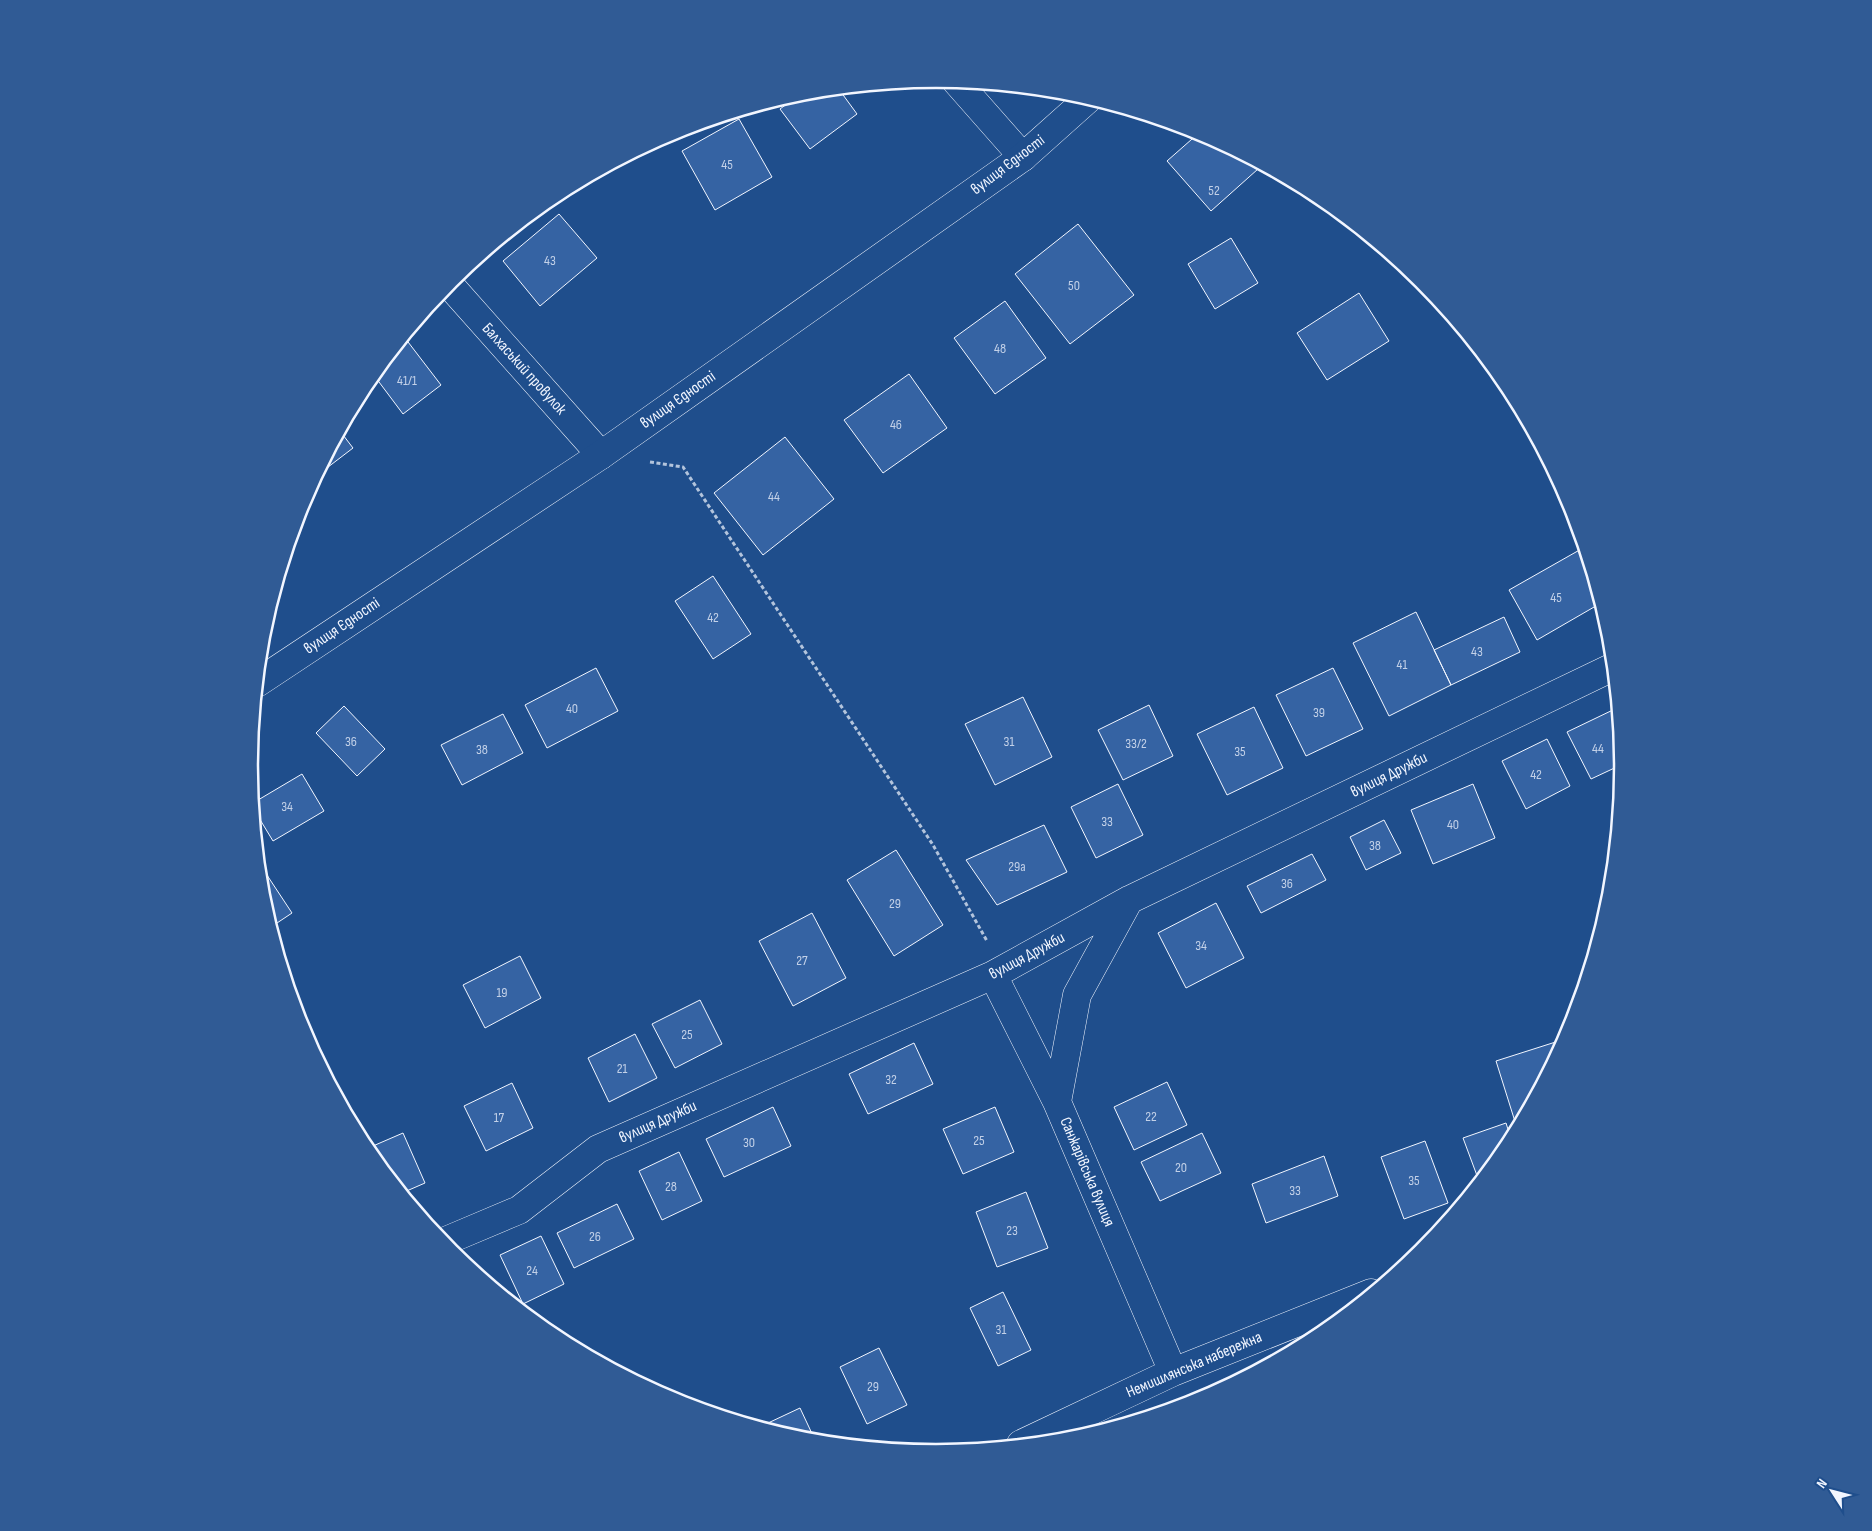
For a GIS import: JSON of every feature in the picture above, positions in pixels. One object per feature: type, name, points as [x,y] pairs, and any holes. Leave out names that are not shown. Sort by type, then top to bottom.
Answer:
[{"type":"street","points":[[963,89],[1023,157]]},
{"type":"street","name":"вулиця Єдності","points":[[264,678],[600,455],[1023,157],[1084,105]]},
{"type":"street","name":"Балхаський провулок","points":[[454,289],[600,455]]},
{"type":"street","name":"вулиця Дружби","points":[[451,1239],[519,1210],[598,1149],[993,975],[1129,900],[1607,670]]},
{"type":"street","points":[[1057,1102],[1076,995],[1129,900]]},
{"type":"street","name":"Санжарівська вулиця","points":[[993,975],[1057,1102],[1173,1372]]},
{"type":"street","name":"Немишлянська набережна","points":[[1040,1435],[1173,1372],[1352,1301]]},
{"type":"path","points":[[600,455],[683,467],[933,845],[992,949],[993,975]]},
{"type":"building","points":[[842,94],[857,114],[810,149],[780,109],[785,105]]},
{"type":"building","points":[[739,119],[772,177],[715,210],[682,151]]},
{"type":"building","points":[[1193,138],[1258,169],[1211,211],[1167,161]]},
{"type":"building","points":[[559,214],[597,258],[540,306],[503,261]]},
{"type":"building","points":[[1078,224],[1134,295],[1070,344],[1015,274]]},
{"type":"building","points":[[1231,238],[1258,283],[1215,309],[1188,264]]},
{"type":"building","points":[[1359,293],[1389,341],[1327,380],[1297,333]]},
{"type":"building","points":[[1005,301],[1046,358],[995,394],[954,338]]},
{"type":"building","points":[[407,341],[441,385],[403,414],[378,381]]},
{"type":"building","points":[[909,374],[947,428],[883,473],[844,420]]},
{"type":"building","points":[[344,436],[353,448],[327,468]]},
{"type":"building","points":[[785,437],[834,499],[763,555],[714,493]]},
{"type":"building","points":[[1579,550],[1595,607],[1537,640],[1509,590]]},
{"type":"building","points":[[713,576],[751,634],[713,659],[675,601]]},
{"type":"building","points":[[1416,612],[1451,685],[1389,716],[1353,643]]},
{"type":"building","points":[[1504,617],[1520,652],[1451,685],[1434,650]]},
{"type":"building","points":[[596,668],[618,711],[547,748],[525,705]]},
{"type":"building","points":[[1333,668],[1363,729],[1306,756],[1276,695]]},
{"type":"building","points":[[1023,697],[1052,757],[995,785],[965,724]]},
{"type":"building","points":[[1149,705],[1173,756],[1123,780],[1098,730]]},
{"type":"building","points":[[344,706],[385,749],[357,776],[316,733]]},
{"type":"building","points":[[1254,707],[1283,768],[1227,795],[1197,734]]},
{"type":"building","points":[[1612,710],[1614,768],[1591,779],[1567,732]]},
{"type":"building","points":[[503,714],[523,753],[462,785],[441,745]]},
{"type":"building","points":[[1547,739],[1570,786],[1526,809],[1502,761]]},
{"type":"building","points":[[302,774],[324,811],[273,841],[260,820],[259,800]]},
{"type":"building","points":[[1118,784],[1143,835],[1096,858],[1071,807]]},
{"type":"building","points":[[1473,784],[1495,838],[1433,864],[1411,810]]},
{"type":"building","points":[[1384,820],[1401,853],[1366,870],[1350,837]]},
{"type":"building","points":[[1044,825],[1067,872],[997,905],[966,860]]},
{"type":"building","points":[[896,850],[943,925],[894,956],[847,880]]},
{"type":"building","points":[[1312,854],[1326,880],[1261,913],[1247,886]]},
{"type":"building","points":[[267,876],[292,913],[277,923]]},
{"type":"building","points":[[1216,903],[1244,958],[1186,988],[1158,933]]},
{"type":"building","points":[[812,913],[846,978],[793,1006],[759,941]]},
{"type":"building","points":[[520,956],[541,998],[485,1028],[463,985]]},
{"type":"building","points":[[700,1000],[722,1044],[675,1068],[652,1024]]},
{"type":"building","points":[[635,1034],[657,1078],[609,1102],[588,1058]]},
{"type":"building","points":[[1554,1042],[1544,1065],[1514,1119],[1496,1061]]},
{"type":"building","points":[[914,1043],[933,1084],[868,1114],[849,1074]]},
{"type":"building","points":[[1167,1082],[1187,1125],[1134,1150],[1114,1107]]},
{"type":"building","points":[[512,1083],[533,1128],[486,1151],[464,1106]]},
{"type":"building","points":[[773,1107],[791,1146],[724,1177],[706,1139]]},
{"type":"building","points":[[995,1107],[1014,1152],[963,1174],[943,1129]]},
{"type":"building","points":[[1506,1123],[1508,1129],[1477,1174],[1463,1138]]},
{"type":"building","points":[[403,1133],[425,1183],[408,1190],[374,1145]]},
{"type":"building","points":[[1202,1133],[1221,1173],[1160,1201],[1141,1162]]},
{"type":"building","points":[[1425,1141],[1448,1203],[1404,1219],[1381,1157]]},
{"type":"building","points":[[679,1152],[702,1201],[662,1220],[639,1171]]},
{"type":"building","points":[[1324,1156],[1338,1196],[1266,1223],[1252,1184]]},
{"type":"building","points":[[1026,1192],[1048,1248],[997,1267],[976,1212]]},
{"type":"building","points":[[617,1204],[634,1239],[574,1268],[557,1233]]},
{"type":"building","points":[[541,1236],[564,1284],[524,1304],[500,1255]]},
{"type":"building","points":[[1003,1292],[1031,1350],[998,1366],[970,1308]]},
{"type":"building","points":[[879,1348],[907,1405],[867,1424],[840,1367]]},
{"type":"building","points":[[800,1408],[811,1431],[804,1430],[770,1422]]}]
